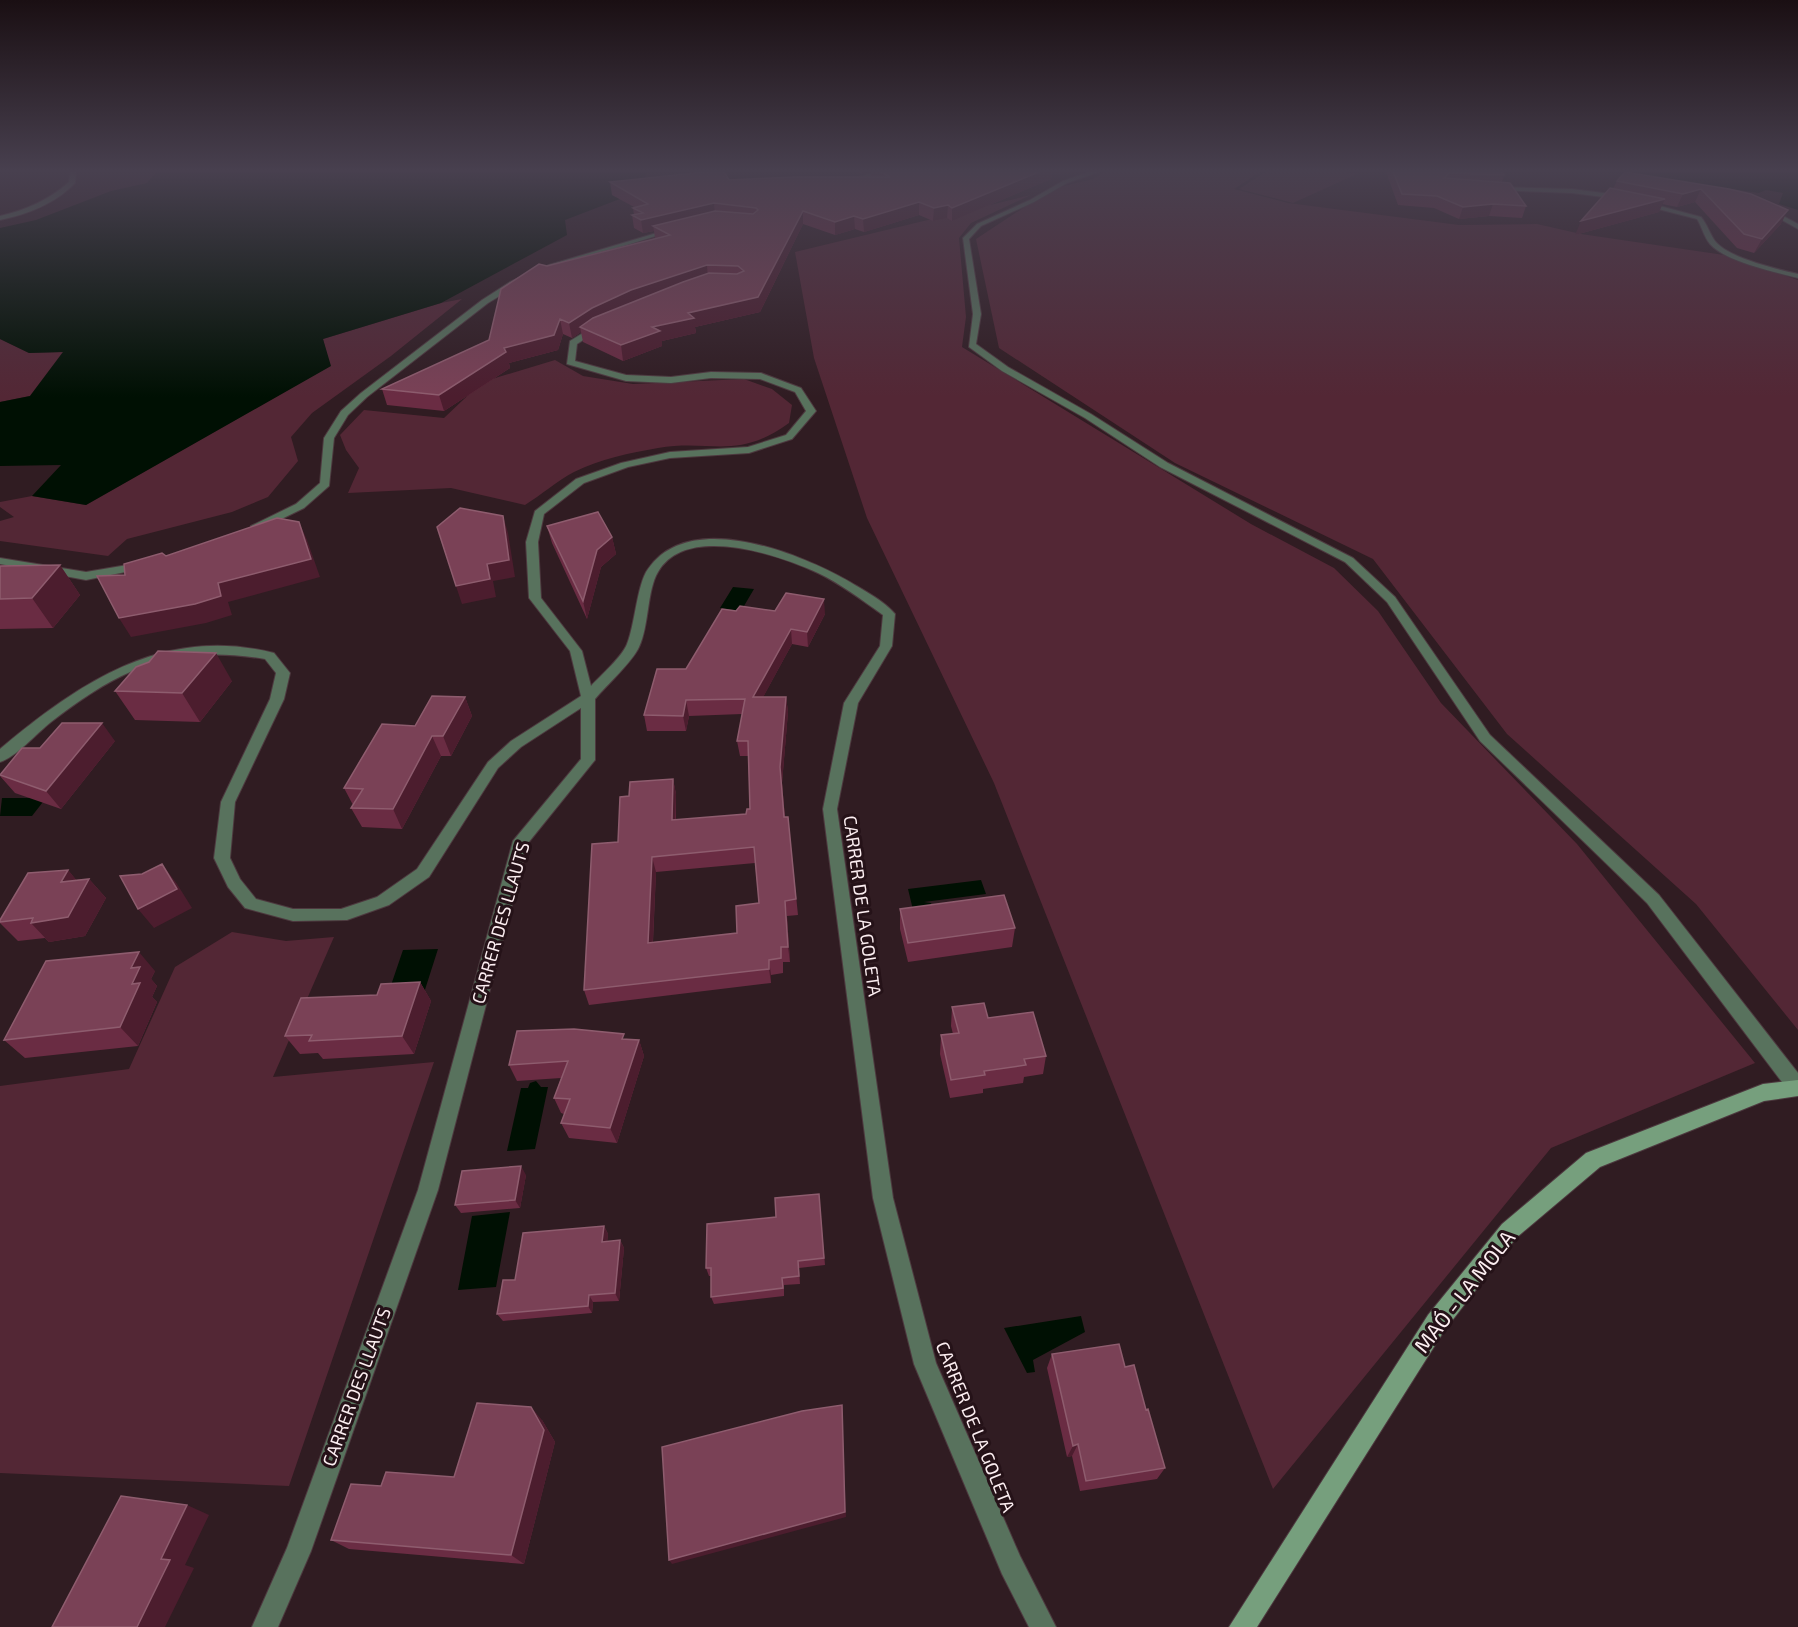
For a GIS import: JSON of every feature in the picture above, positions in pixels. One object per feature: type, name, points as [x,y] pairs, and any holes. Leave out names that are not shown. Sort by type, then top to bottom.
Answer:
[{"type":"main road","name":"MAÓ - LA MOLA","points":[[1242,1627],[1436,1323],[1509,1231],[1593,1160],[1763,1093],[1798,1088]]},
{"type":"street","points":[[246,531],[300,506],[325,484],[329,438],[339,420],[359,400],[511,285],[576,256],[617,245]]},
{"type":"street","points":[[966,245],[977,314],[972,345],[1005,369],[1088,416],[1164,465],[1349,560],[1391,600],[1485,738],[1653,899],[1798,1088]]},
{"type":"street","points":[[1716,245],[1734,255],[1798,276]]},
{"type":"street","name":"CARRER DES LLAUTS","points":[[265,1627],[298,1551],[428,1190],[521,841],[588,760],[588,698],[576,651],[535,598],[532,542],[539,513],[580,481],[625,465],[670,455],[749,450],[789,437],[811,411],[798,390],[761,376],[711,375],[671,380],[626,378],[570,362],[573,343],[592,329],[612,322]]},
{"type":"street","name":"CARRER DE LA GOLETA","points":[[0,757],[55,711],[97,683],[141,662],[196,650],[236,650],[269,656],[283,673],[277,699],[228,802],[222,858],[234,883],[251,904],[293,915],[341,915],[383,901],[423,873],[493,765],[516,744],[547,727],[588,698],[633,647],[652,571],[671,552],[693,545],[722,542],[765,549],[822,571],[865,596],[889,614],[886,645],[850,703],[830,808],[883,1198],[925,1364],[1011,1565],[1043,1627]]},
{"type":"street","points":[[0,561],[86,576],[132,569],[153,563]]},
{"type":"shaded area","points":[[0,245],[549,245],[441,303],[323,339],[331,366],[86,505],[32,496],[61,465],[0,466],[0,402],[30,396],[63,352],[29,353],[0,339]]},
{"type":"shaded area","points":[[824,245],[960,245],[966,317],[962,347],[1251,524],[1334,568],[1378,611],[1441,703],[1577,844],[1755,1063],[1551,1148],[1273,1489],[994,783],[867,518],[814,358],[795,252]]},
{"type":"shaded area","points":[[977,245],[1655,245],[1724,255],[1798,280],[1798,1030],[1696,904],[1507,734],[1373,559],[1175,463],[999,348]]},
{"type":"shaded area","points":[[462,299],[391,356],[312,413],[291,437],[298,461],[268,497],[232,512],[127,539],[108,556],[0,541],[0,521],[14,517],[0,507],[0,502],[32,496],[86,505],[330,366],[323,339],[441,303]]},
{"type":"shaded area","points":[[0,339],[29,353],[63,352],[30,396],[0,402]]},
{"type":"shaded area","points":[[555,360],[583,376],[633,384],[744,379],[772,389],[792,405],[789,423],[771,435],[754,442],[724,446],[658,448],[605,460],[574,472],[525,505],[451,488],[348,493],[359,468],[346,450],[340,435],[364,410],[444,418],[482,382]]},
{"type":"shaded area","points":[[733,587],[754,589],[741,611],[720,608]]},
{"type":"shaded area","points":[[2,798],[46,798],[32,816],[0,816]]},
{"type":"shaded area","points":[[981,880],[986,894],[924,902],[931,903],[933,911],[914,914],[908,889]]},
{"type":"shaded area","points":[[232,932],[286,941],[334,937],[273,1077],[434,1062],[289,1486],[0,1473],[0,1086],[129,1069],[175,967]]},
{"type":"shaded area","points":[[438,949],[422,999],[388,994],[403,950]]},
{"type":"shaded area","points":[[536,1081],[541,1087],[548,1087],[535,1149],[507,1151],[521,1088],[528,1088],[530,1083]]},
{"type":"shaded area","points":[[510,1212],[496,1287],[458,1290],[472,1216]]},
{"type":"shaded area","points":[[1081,1316],[1085,1332],[1033,1360],[1035,1372],[1027,1373],[1004,1328]]},
{"type":"building","points":[[631,245],[785,245],[758,297],[688,313],[694,318],[652,327],[660,331],[621,345],[580,327],[593,318],[709,273],[737,274],[744,271],[738,266],[707,265],[631,290],[592,308],[569,323],[560,319],[554,335],[504,348],[506,352],[439,395],[382,389],[489,340],[501,289],[539,264],[547,266]]},
{"type":"building","points":[[460,508],[503,516],[509,560],[487,564],[490,579],[456,586],[437,527]]},
{"type":"building","points":[[598,512],[612,537],[597,550],[583,601],[547,526]]},
{"type":"building","points":[[277,518],[299,522],[311,559],[218,583],[221,596],[195,604],[119,618],[97,576],[125,575],[124,564],[162,553],[166,556]]},
{"type":"building","points":[[60,565],[32,598],[0,599],[0,566]]},
{"type":"building","points":[[786,593],[824,599],[807,632],[791,629],[753,697],[786,697],[780,767],[784,817],[788,817],[796,899],[785,901],[788,947],[781,947],[781,958],[769,960],[769,969],[584,990],[592,844],[618,842],[620,797],[629,796],[630,782],[673,779],[672,820],[746,814],[747,809],[750,809],[748,741],[737,741],[745,699],[686,700],[683,716],[644,715],[657,669],[686,669],[722,609],[736,611],[740,606],[775,611]],"holes":[[[754,847],[759,903],[736,906],[737,933],[648,943],[652,857]]]},
{"type":"building","points":[[158,651],[216,653],[182,693],[115,691],[136,667],[149,662]]},
{"type":"building","points":[[432,696],[465,697],[443,736],[432,736],[393,809],[351,808],[363,789],[344,788],[382,724],[415,726]]},
{"type":"building","points":[[62,723],[102,723],[46,791],[0,775],[22,748],[40,748]]},
{"type":"building","points":[[162,864],[177,889],[138,909],[120,876],[142,874]]},
{"type":"building","points":[[68,870],[61,882],[89,879],[68,917],[31,923],[33,918],[0,922],[28,873]]},
{"type":"building","points":[[1004,895],[1015,928],[908,943],[900,909]]},
{"type":"building","points":[[139,952],[131,968],[140,967],[132,984],[140,983],[120,1027],[4,1040],[46,961]]},
{"type":"building","points":[[420,982],[402,1036],[309,1041],[312,1035],[285,1036],[301,998],[377,995],[381,984]]},
{"type":"building","points":[[984,1003],[988,1018],[1033,1012],[1046,1056],[1024,1059],[1026,1065],[984,1071],[985,1075],[951,1080],[941,1035],[959,1033],[952,1007]]},
{"type":"building","points":[[574,1029],[624,1034],[622,1039],[639,1040],[610,1128],[561,1123],[570,1099],[554,1098],[568,1061],[509,1065],[517,1031]]},
{"type":"building","points":[[521,1166],[515,1200],[455,1205],[462,1171]]},
{"type":"building","points":[[819,1194],[824,1258],[798,1261],[799,1276],[782,1278],[783,1288],[711,1297],[711,1268],[706,1268],[707,1224],[776,1217],[775,1198]]},
{"type":"building","points":[[604,1226],[602,1242],[620,1240],[615,1293],[589,1295],[588,1306],[497,1314],[503,1280],[515,1280],[523,1233]]},
{"type":"building","points":[[1119,1344],[1125,1367],[1134,1365],[1165,1468],[1086,1481],[1078,1444],[1073,1446],[1052,1354]]},
{"type":"building","points":[[477,1403],[531,1407],[544,1430],[511,1555],[331,1540],[351,1484],[381,1486],[386,1472],[454,1477]]},
{"type":"building","points":[[842,1405],[845,1512],[669,1560],[662,1447],[802,1411]]},
{"type":"building","points":[[121,1496],[187,1505],[161,1559],[170,1560],[137,1627],[52,1627]]}]
